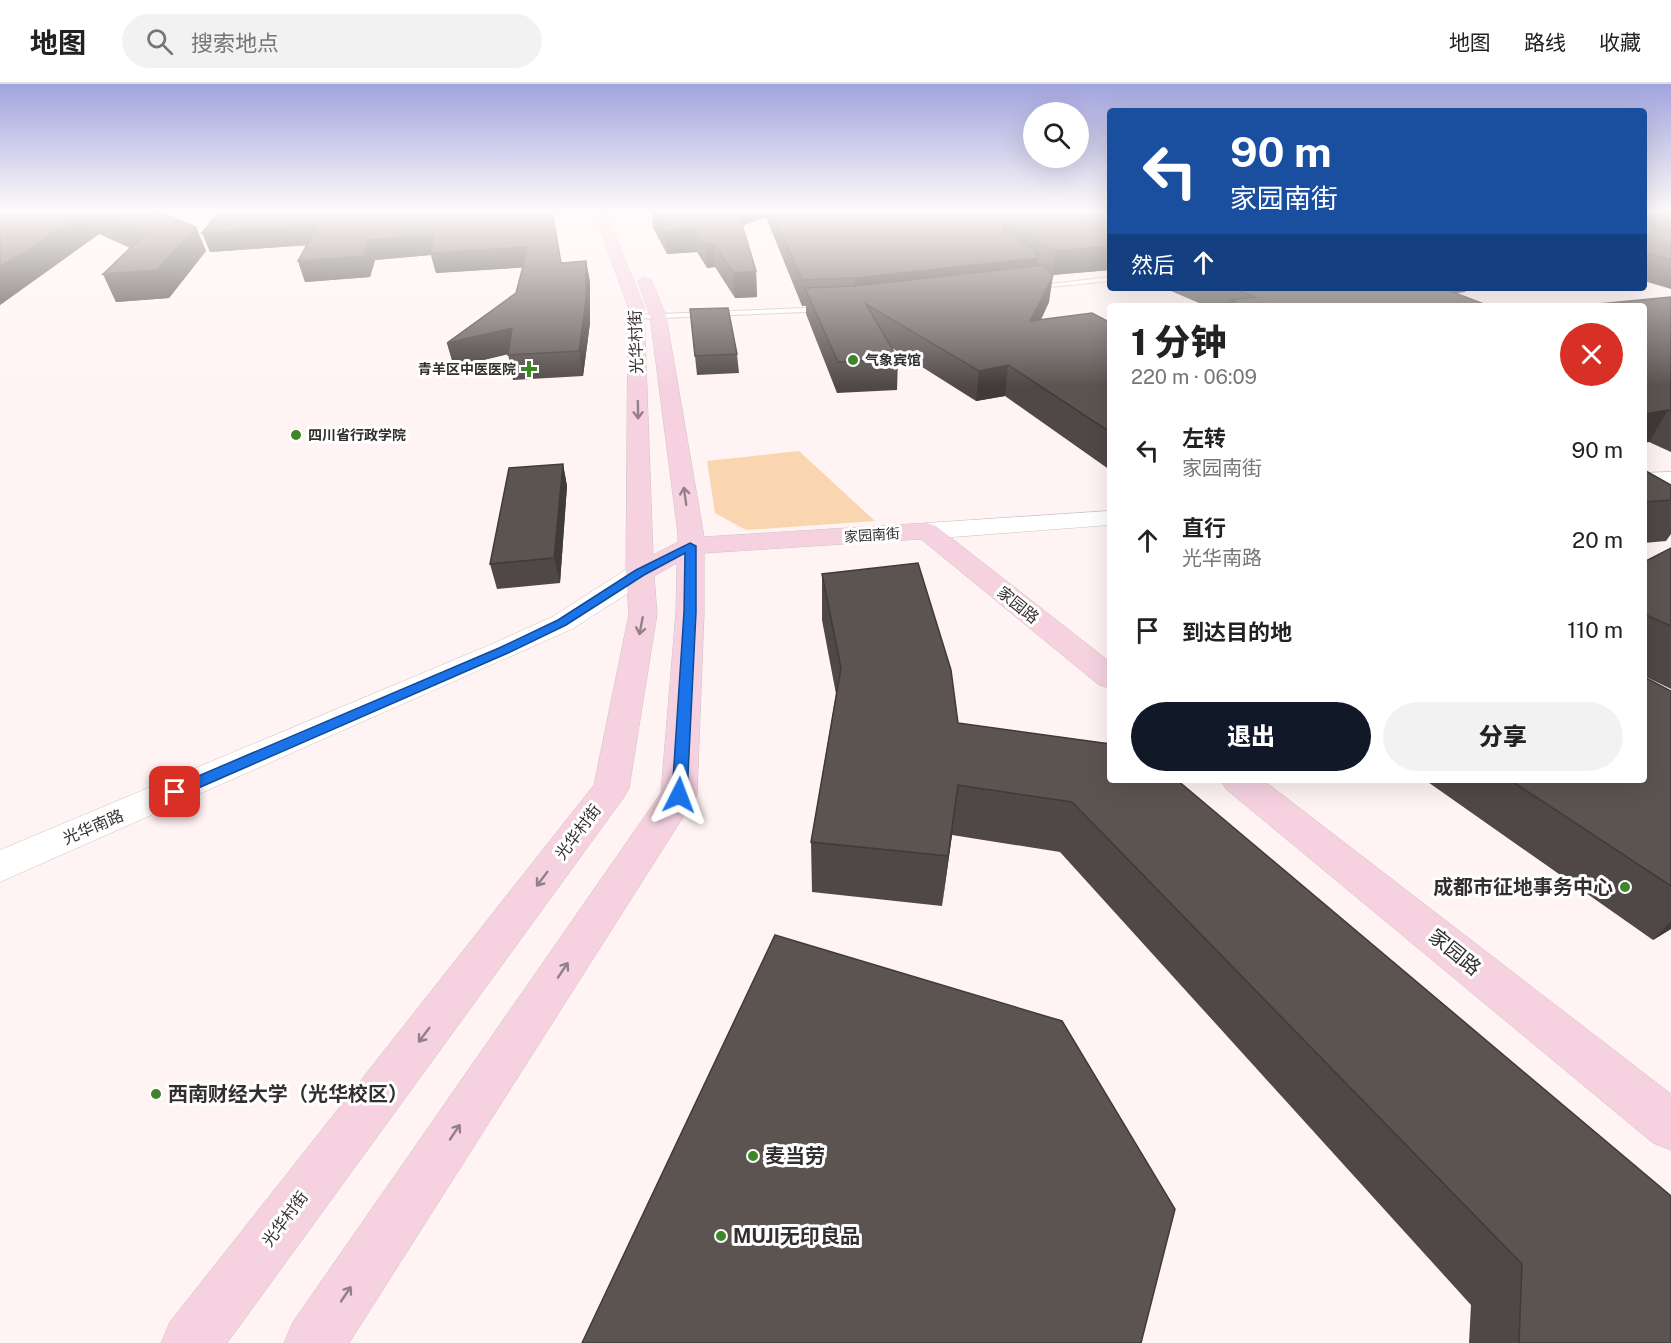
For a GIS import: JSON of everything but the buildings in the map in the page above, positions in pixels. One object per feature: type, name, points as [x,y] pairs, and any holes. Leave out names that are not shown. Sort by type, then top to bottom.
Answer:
[{"type":"main road","name":"光华村街","points":[[191,1343],[611,788],[643,614],[640,573],[647,317],[636,307],[622,270]]},
{"type":"main road","name":"光华村街","points":[[314,1343],[679,795],[690,612],[691,534],[647,317],[634,270]]},
{"type":"main road","name":"家园南街","points":[[640,573],[690,546],[927,531]]},
{"type":"main road","name":"家园路","points":[[927,531],[1107,676]]},
{"type":"main road","name":"家园路","points":[[1243,783],[1660,1108]]},
{"type":"street","points":[[1647,480],[1671,478]]},
{"type":"street","name":"家园南街","points":[[927,531],[1107,518]]},
{"type":"street","name":"光华南路","points":[[0,867],[562,623],[640,573]]},
{"type":"lane","points":[[1048,279],[1057,284]]},
{"type":"lane","points":[[1023,288],[1107,279]]},
{"type":"lane","points":[[647,317],[831,309]]},
{"type":"shaded area","points":[[799,451],[875,521],[746,530],[715,513],[707,461]]},
{"type":"place","name":"气象宾馆","points":[[853,360]]},
{"type":"place","name":"青羊区中医医院","points":[[529,369]]},
{"type":"place","name":"四川省行政学院","points":[[296,435]]},
{"type":"place","name":"成都市征地事务中心","points":[[1625,887]]},
{"type":"place","name":"西南财经大学（光华校区）","points":[[156,1094]]},
{"type":"place","name":"麦当劳","points":[[753,1156]]},
{"type":"place","name":"MUJI无印良品","points":[[721,1236]]},
{"type":"route","points":[[175,792],[562,623],[640,573],[690,546],[690,612],[679,795]]}]
